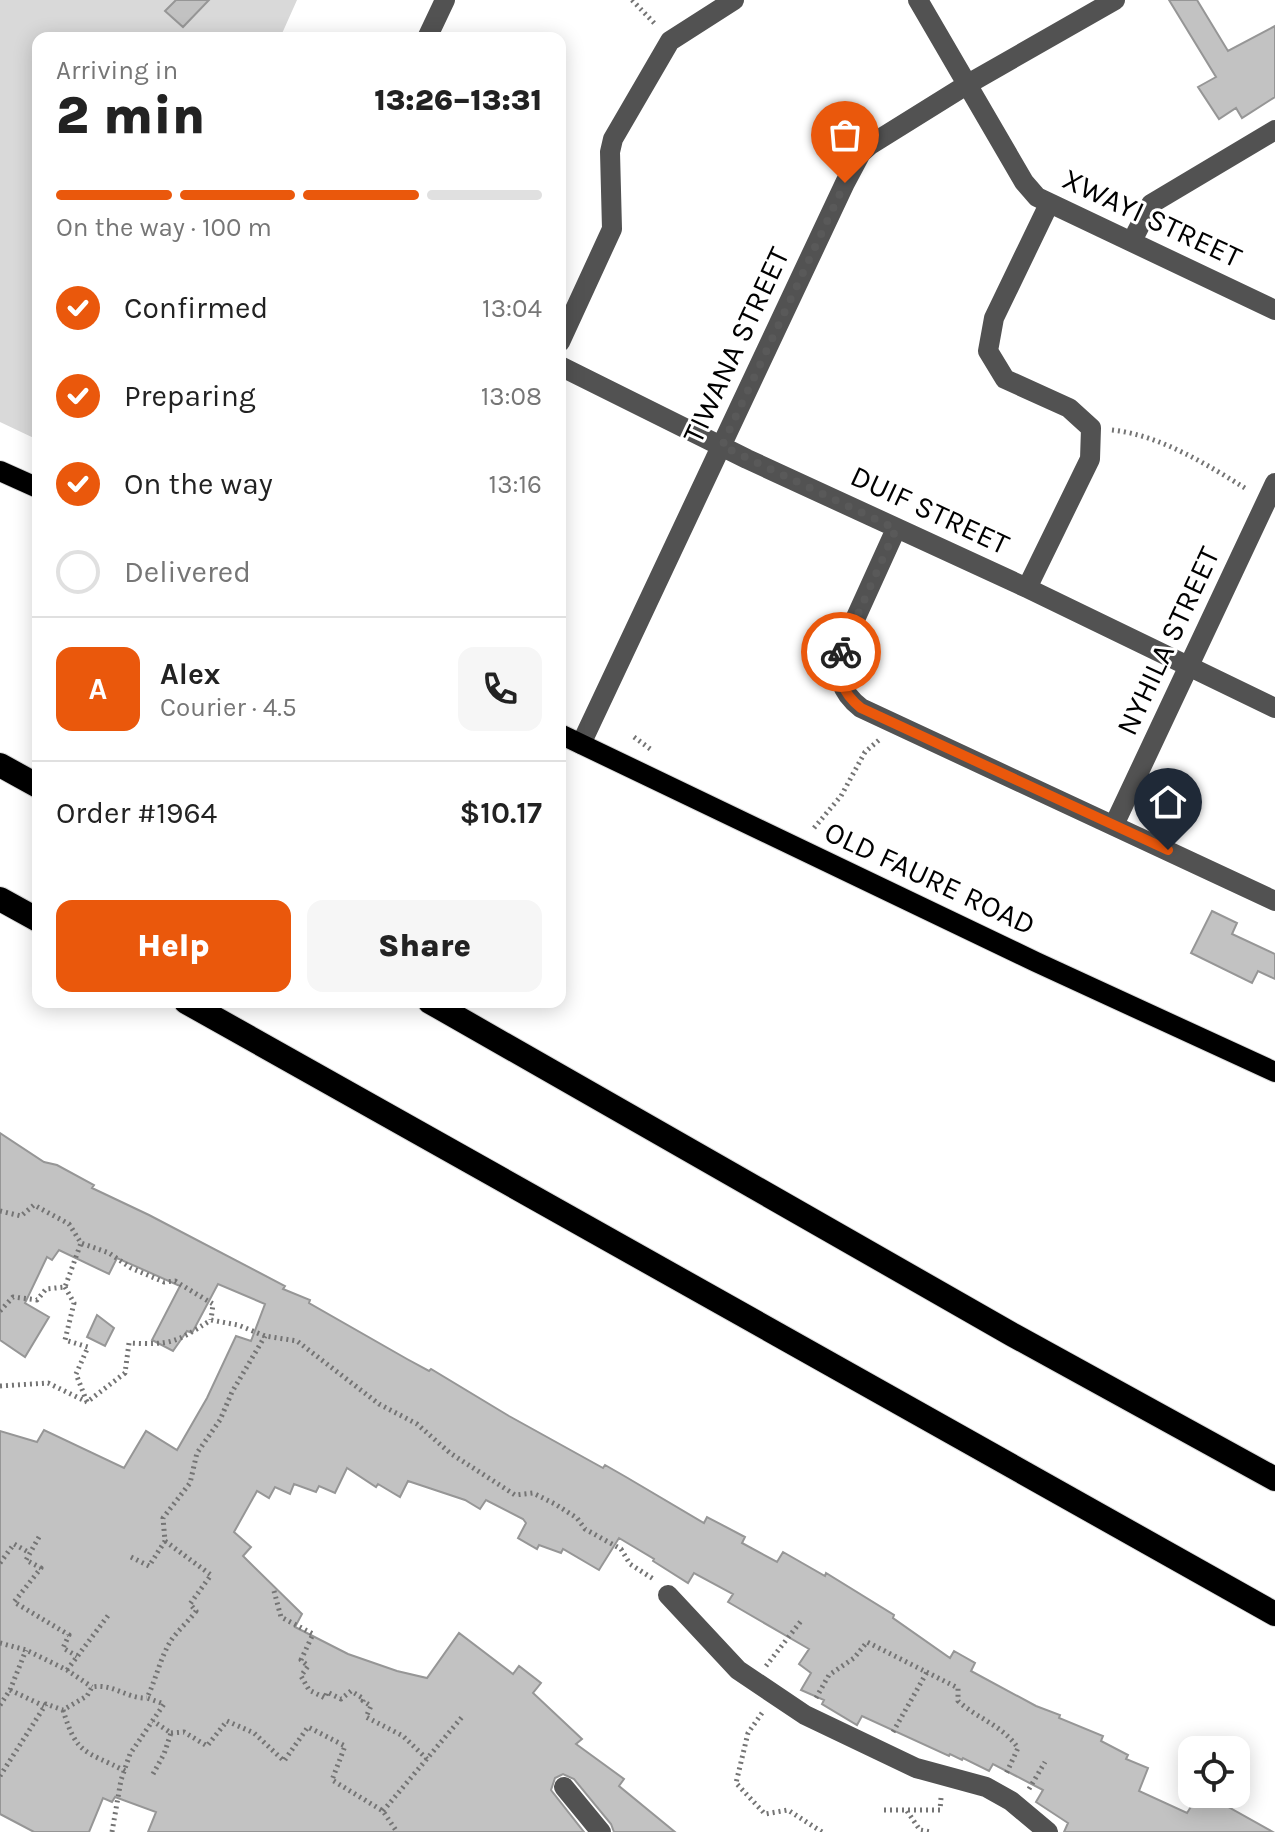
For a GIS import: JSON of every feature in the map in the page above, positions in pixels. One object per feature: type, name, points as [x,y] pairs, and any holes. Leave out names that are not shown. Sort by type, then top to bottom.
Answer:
[{"type":"highway","points":[[0,765],[32,783]]},
{"type":"highway","points":[[0,899],[32,917]]},
{"type":"highway","points":[[197,1008],[1275,1614]]},
{"type":"highway","points":[[441,1008],[1013,1335],[1275,1479]]},
{"type":"main road","points":[[0,471],[32,485]]},
{"type":"main road","name":"OLD FAURE ROAD","points":[[566,737],[1036,962],[1275,1072]]},
{"type":"street","points":[[430,32],[445,0]]},
{"type":"street","points":[[566,329],[612,229],[610,152],[613,139],[670,41],[734,0]]},
{"type":"street","name":"XWAYI STREET","points":[[918,0],[1024,182],[1037,197],[1275,310]]},
{"type":"street","name":"TIWANA STREET","points":[[581,744],[861,153],[968,84],[1115,0]]},
{"type":"street","points":[[1132,241],[1142,216],[1151,204],[1275,130]]},
{"type":"street","points":[[1027,588],[1090,459],[1091,428],[1069,408],[1005,379],[988,351],[994,318],[1049,204]]},
{"type":"street","name":"DUIF STREET","points":[[566,369],[1275,708]]},
{"type":"street","name":"NYHILA STREET","points":[[1114,825],[1271,492]]},
{"type":"street","points":[[896,529],[842,648],[838,665],[840,680],[849,698],[861,708],[1275,901]]},
{"type":"street","points":[[668,1595],[726,1659],[754,1683],[805,1715],[885,1756],[997,1793],[1048,1832]]},
{"type":"street","points":[[564,1787],[601,1832]]},
{"type":"path","points":[[632,0],[670,41]]},
{"type":"path","points":[[1091,428],[1127,432],[1271,492]]},
{"type":"path","points":[[814,828],[841,796],[865,752],[899,726]]},
{"type":"path","points":[[0,1211],[21,1216],[34,1205],[69,1224],[81,1243],[109,1253],[131,1268],[164,1282],[175,1281],[213,1304],[211,1320]]},
{"type":"path","points":[[81,1243],[65,1287],[74,1303],[65,1340],[88,1347],[76,1374],[87,1402]]},
{"type":"path","points":[[0,1311],[13,1297],[37,1300],[46,1289],[65,1287]]},
{"type":"path","points":[[87,1402],[125,1373],[129,1343],[165,1345],[211,1320],[238,1325],[265,1336],[297,1341],[379,1404],[417,1424],[450,1453],[515,1495],[533,1493],[577,1518],[585,1529],[621,1549],[630,1564],[659,1582],[668,1595]]},
{"type":"path","points":[[131,1557],[149,1566],[165,1541],[163,1518],[190,1483],[197,1453],[220,1420],[232,1392],[265,1336]]},
{"type":"path","points":[[0,1386],[48,1383],[87,1402]]},
{"type":"path","points":[[39,1537],[26,1560],[41,1568],[14,1602],[69,1635],[63,1648],[77,1656]]},
{"type":"path","points":[[147,1698],[172,1637],[182,1630],[196,1611],[190,1604],[211,1575],[165,1541]]},
{"type":"path","points":[[0,1563],[14,1544],[30,1553]]},
{"type":"path","points":[[274,1591],[281,1617],[313,1634],[301,1660],[308,1666],[301,1676],[309,1690],[325,1698],[327,1692],[341,1699],[351,1691],[371,1706],[366,1717],[403,1736],[427,1759]]},
{"type":"path","points":[[67,1670],[110,1613]]},
{"type":"path","points":[[754,1683],[801,1621]]},
{"type":"path","points":[[805,1715],[829,1675],[854,1658],[867,1642],[958,1688],[958,1701],[967,1710],[1009,1735],[1018,1748],[997,1793]]},
{"type":"path","points":[[0,1643],[26,1650],[67,1670],[92,1687],[105,1684],[164,1704],[130,1754],[112,1832]]},
{"type":"path","points":[[0,1705],[10,1690],[26,1650]]},
{"type":"path","points":[[885,1756],[895,1727],[927,1672]]},
{"type":"path","points":[[63,1710],[87,1696],[92,1687]]},
{"type":"path","points":[[10,1690],[44,1706],[63,1710],[77,1745],[93,1758],[125,1771]]},
{"type":"path","points":[[774,1695],[748,1733],[736,1783],[765,1814],[788,1810],[822,1832]]},
{"type":"path","points":[[0,1776],[44,1706]]},
{"type":"path","points":[[383,1811],[462,1717]]},
{"type":"path","points":[[153,1721],[171,1733],[184,1732],[207,1746],[227,1721],[254,1733],[284,1761],[308,1727],[345,1746],[332,1780],[383,1811],[397,1832]]},
{"type":"path","points":[[153,1774],[171,1733]]},
{"type":"path","points":[[884,1810],[940,1810],[942,1777]]},
{"type":"path","points":[[906,1810],[920,1830],[927,1832]]},
{"type":"shaded area","points":[[0,0],[297,0],[283,32],[32,32],[32,437],[0,422]]},
{"type":"building","points":[[176,0],[209,0],[183,27],[165,11]]},
{"type":"building","points":[[1169,0],[1197,0],[1228,51],[1275,26],[1275,97],[1242,118],[1236,108],[1219,119],[1198,87],[1216,77]]},
{"type":"building","points":[[1212,911],[1237,923],[1232,934],[1275,954],[1275,979],[1258,971],[1252,983],[1191,953]]},
{"type":"building","points":[[0,1133],[44,1162],[57,1165],[94,1185],[92,1188],[285,1286],[283,1289],[310,1300],[309,1303],[407,1359],[429,1371],[431,1369],[603,1468],[605,1465],[704,1523],[707,1517],[745,1537],[742,1543],[777,1562],[783,1552],[825,1576],[826,1573],[894,1615],[893,1618],[950,1658],[954,1651],[975,1663],[971,1671],[1036,1706],[1060,1715],[1059,1718],[1103,1736],[1101,1741],[1128,1755],[1126,1759],[1148,1768],[1139,1791],[1187,1813],[1190,1808],[1230,1808],[1273,1832],[1064,1832],[1068,1823],[1036,1802],[1043,1790],[993,1764],[989,1771],[862,1716],[857,1725],[822,1704],[824,1700],[801,1690],[811,1673],[799,1664],[809,1649],[728,1602],[733,1594],[694,1573],[688,1583],[619,1538],[599,1570],[563,1549],[561,1553],[539,1545],[537,1549],[518,1538],[526,1523],[523,1519],[486,1500],[480,1509],[465,1500],[408,1481],[400,1497],[378,1484],[376,1487],[347,1468],[335,1493],[319,1486],[316,1492],[294,1484],[290,1494],[275,1487],[269,1498],[257,1491],[234,1532],[251,1547],[243,1556],[302,1614],[295,1627],[348,1654],[427,1678],[459,1633],[513,1674],[519,1666],[541,1683],[533,1693],[582,1739],[576,1744],[624,1779],[619,1786],[675,1832],[614,1832],[611,1824],[574,1779],[563,1774],[555,1778],[551,1790],[584,1832],[148,1832],[156,1812],[115,1797],[112,1802],[103,1798],[89,1832],[34,1832],[0,1814],[0,1431],[37,1442],[44,1430],[124,1468],[146,1431],[177,1450],[207,1398],[236,1336],[251,1341],[265,1304],[218,1284],[192,1333],[187,1331],[173,1351],[152,1340],[180,1286],[117,1258],[109,1274],[59,1250],[52,1260],[47,1257],[25,1303],[49,1317],[25,1357],[0,1340]]},
{"type":"building","points":[[97,1315],[114,1328],[105,1346],[87,1337]]},
{"type":"way so far","points":[[841,652],[896,529],[722,446],[845,183]]},
{"type":"route","points":[[841,652],[838,665],[840,680],[849,698],[861,708],[1168,850]]}]
